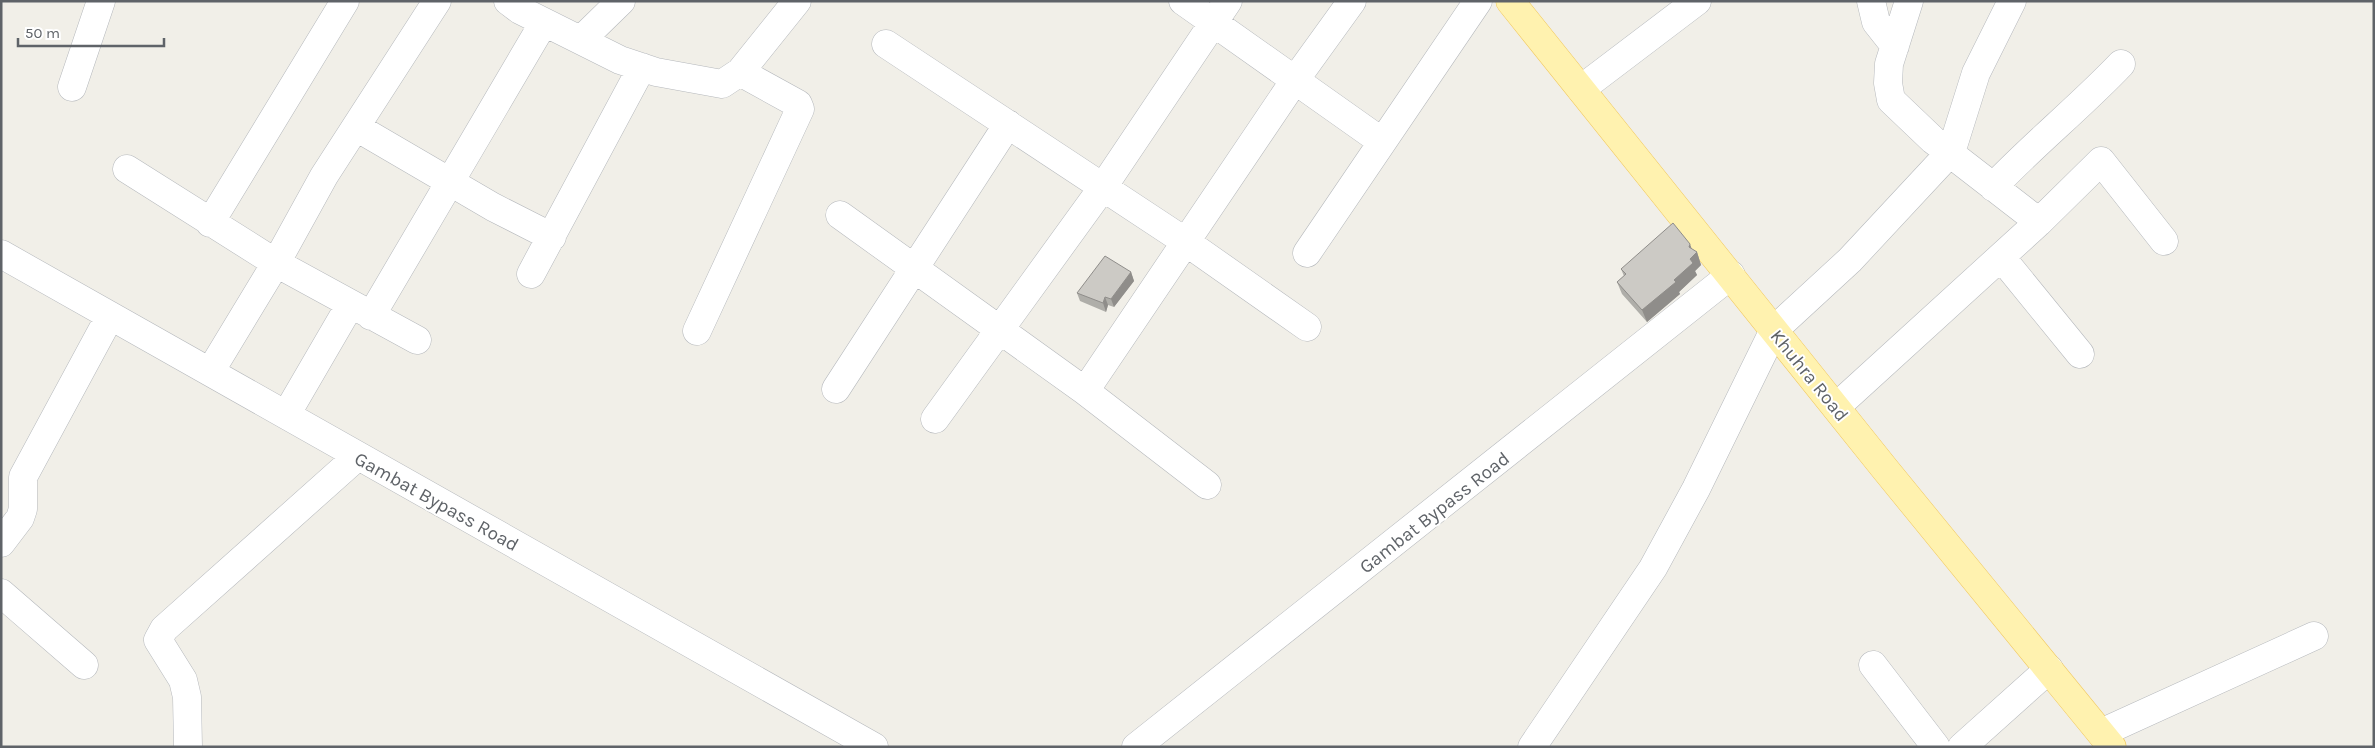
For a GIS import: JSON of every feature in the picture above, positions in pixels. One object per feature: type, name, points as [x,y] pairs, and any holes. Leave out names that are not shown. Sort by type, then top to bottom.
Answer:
[{"type":"main road","name":"Khuhra Road","points":[[1510,1],[1836,407],[2107,740]]},
{"type":"street","points":[[72,87],[101,1]]},
{"type":"street","points":[[210,223],[345,1]]},
{"type":"street","points":[[210,372],[276,263],[324,176],[437,1]]},
{"type":"street","points":[[508,1],[544,22],[620,60],[642,67],[722,84],[740,72],[797,1]]},
{"type":"street","points":[[581,40],[621,1]]},
{"type":"street","points":[[1183,1],[1221,12],[1295,80],[1381,141]]},
{"type":"street","points":[[1085,391],[1295,80],[1352,1]]},
{"type":"street","points":[[1307,252],[1478,1]]},
{"type":"street","points":[[1582,89],[1697,1]]},
{"type":"street","points":[[1871,1],[1876,22],[1895,46]]},
{"type":"street","points":[[1909,1],[1890,64],[1888,82],[1891,100],[1949,152],[2039,222]]},
{"type":"street","points":[[1532,747],[1653,568],[1696,489],[1774,330],[1850,260],[1949,152],[1954,143],[1976,73],[2012,1]]},
{"type":"street","points":[[936,419],[1103,187],[1221,12]]},
{"type":"street","points":[[286,415],[451,182],[544,22]]},
{"type":"street","points":[[886,44],[1186,242],[1306,327]]},
{"type":"street","points":[[1993,187],[2074,108],[2090,96],[2121,64]]},
{"type":"street","points":[[531,274],[642,67]]},
{"type":"street","points":[[697,331],[800,109],[791,99],[740,72]]},
{"type":"street","points":[[836,390],[1008,124]]},
{"type":"street","points":[[356,126],[451,182],[552,237]]},
{"type":"street","points":[[1836,407],[2039,222],[2101,161],[2164,241]]},
{"type":"street","points":[[127,169],[276,263],[417,340]]},
{"type":"street","points":[[840,215],[1085,391],[1207,484]]},
{"type":"street","name":"Gambat Bypass Road","points":[[1,254],[874,747]]},
{"type":"street","points":[[2001,257],[2080,354]]},
{"type":"street","name":"Gambat Bypass Road","points":[[1136,747],[1730,275]]},
{"type":"street","points":[[1,543],[20,518],[23,509],[24,477],[110,316]]},
{"type":"street","points":[[188,747],[187,697],[183,680],[158,640],[164,629],[358,456]]},
{"type":"street","points":[[1,593],[84,665]]},
{"type":"street","points":[[2107,740],[2314,636]]},
{"type":"street","points":[[1873,665],[1936,747]]},
{"type":"street","points":[[1962,747],[2049,669]]},
{"type":"building","points":[[1673,223],[1690,244],[1689,247],[1697,252],[1690,259],[1693,263],[1674,280],[1676,282],[1642,310],[1617,282],[1626,274],[1621,269]]},
{"type":"building","points":[[1105,256],[1131,272],[1111,299],[1105,297],[1103,303],[1077,293]]}]
